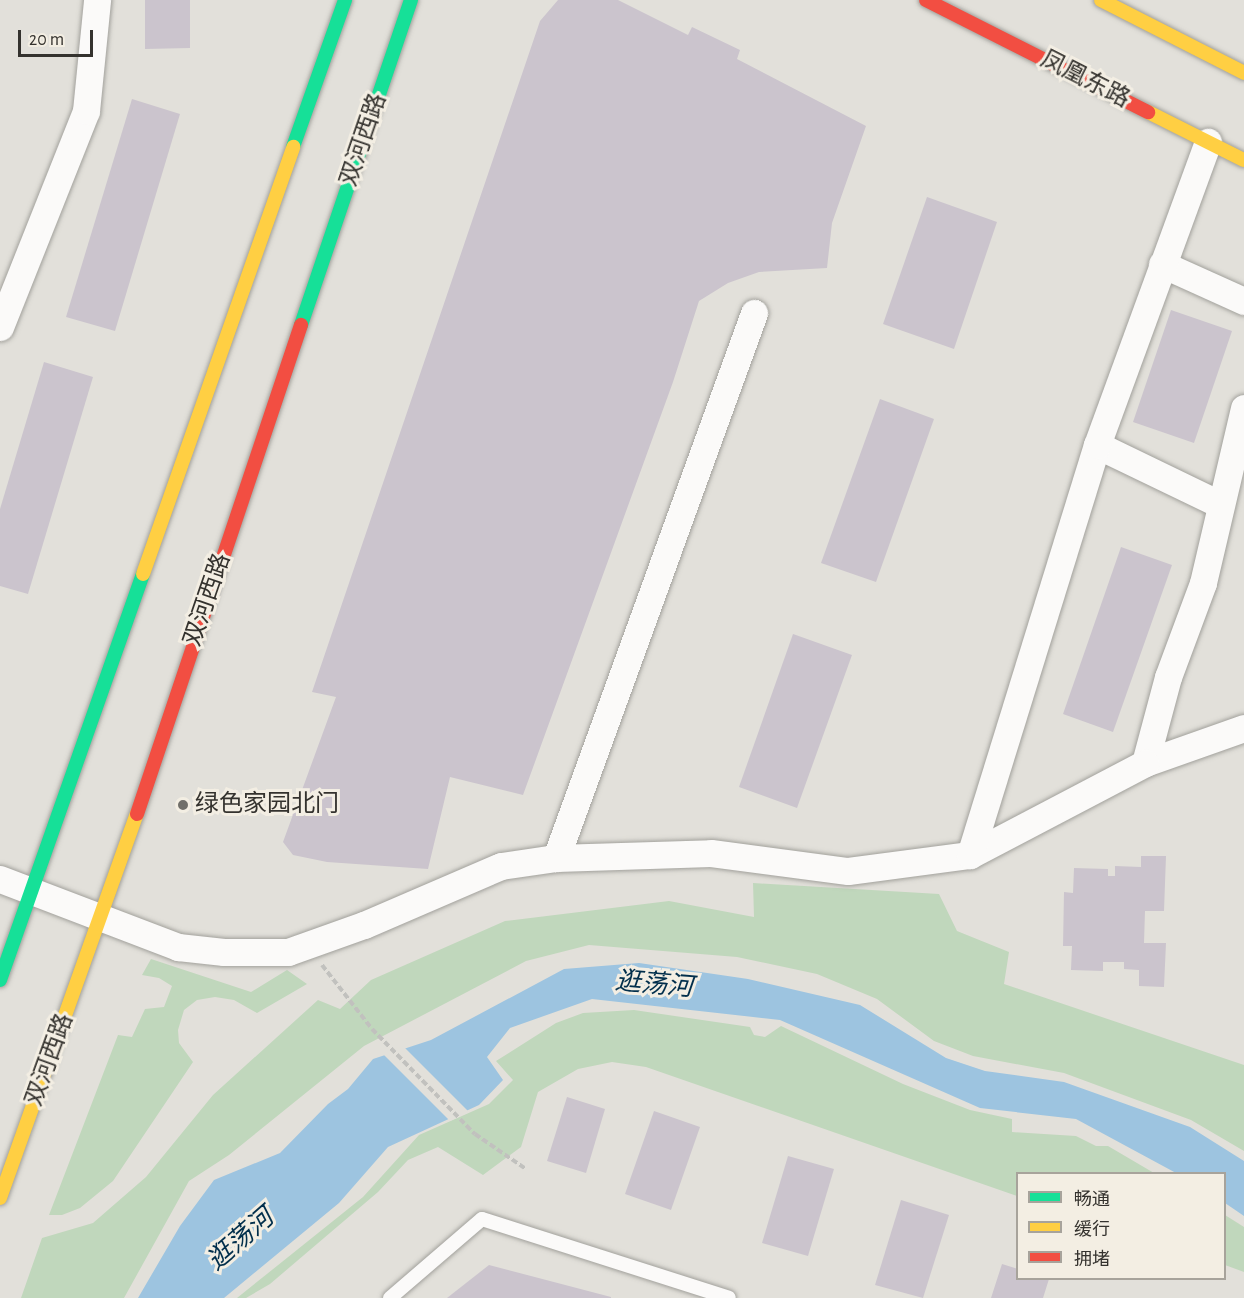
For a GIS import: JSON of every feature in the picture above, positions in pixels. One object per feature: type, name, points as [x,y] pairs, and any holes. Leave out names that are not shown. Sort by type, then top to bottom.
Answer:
[{"type":"street","points":[[0,327],[86,111],[97,0]]},
{"type":"street","points":[[0,980],[35,889],[345,0]]},
{"type":"street","name":"双河西路","points":[[0,1198],[102,916],[411,0]]},
{"type":"street","name":"凤凰东路","points":[[926,0],[1244,160]]},
{"type":"street","points":[[1101,0],[1244,73]]},
{"type":"street","points":[[970,855],[1097,445],[1208,142]]},
{"type":"street","points":[[1162,264],[1244,301]]},
{"type":"street","points":[[556,858],[754,313]]},
{"type":"street","points":[[1144,763],[1168,677],[1203,583],[1219,504],[1244,408]]},
{"type":"street","points":[[1097,445],[1219,504]]},
{"type":"street","points":[[0,879],[35,889],[178,947],[277,952],[306,945],[364,925],[481,873],[556,858],[711,853],[848,871],[970,855],[1144,763],[1244,728]]},
{"type":"lane","points":[[390,1298],[482,1219],[729,1298]]},
{"type":"path","points":[[306,945],[372,1029],[475,1134],[526,1169]]},
{"type":"green space","points":[[753,883],[939,894],[957,931],[1009,952],[1004,984],[1244,1065],[1244,1151],[1191,1120],[1064,1073],[973,1056],[934,1041],[877,999],[817,974],[737,957],[589,945],[526,961],[364,1046],[229,1155],[189,1181],[124,1298],[21,1298],[42,1238],[93,1223],[146,1177],[213,1095],[318,1000],[340,1009],[371,980],[505,921],[669,901],[754,917]]},
{"type":"green space","points":[[151,959],[251,992],[287,970],[307,984],[257,1013],[234,1000],[215,997],[197,1000],[184,1010],[178,1030],[179,1043],[193,1062],[113,1181],[80,1208],[62,1215],[49,1215],[118,1035],[132,1037],[145,1009],[164,1007],[172,986],[159,978],[142,975]]},
{"type":"green space","points":[[634,1010],[750,1027],[754,1035],[765,1037],[781,1026],[903,1084],[970,1110],[1012,1119],[1012,1132],[1076,1136],[1096,1146],[1108,1146],[1152,1172],[1016,1172],[1016,1196],[646,1067],[612,1062],[578,1069],[538,1092],[521,1147],[483,1175],[438,1147],[408,1160],[378,1192],[270,1284],[246,1298],[237,1298],[363,1197],[419,1135],[489,1104],[513,1080],[496,1061],[556,1023],[583,1013]]},
{"type":"green space","points":[[1226,1216],[1244,1227],[1244,1272],[1226,1265]]},
{"type":"water","name":"逛荡河","points":[[639,963],[748,979],[860,1005],[946,1058],[985,1071],[1064,1082],[1190,1127],[1244,1161],[1244,1216],[1226,1204],[1226,1172],[1174,1172],[1076,1119],[980,1108],[780,1020],[592,999],[510,1028],[487,1057],[503,1080],[479,1105],[388,1147],[339,1203],[224,1298],[138,1298],[180,1226],[214,1180],[280,1153],[328,1104],[348,1089],[373,1059],[431,1040],[564,969]]},
{"type":"pier","points":[[403,1046],[469,1112],[450,1121],[382,1053]]},
{"type":"building","points":[[145,0],[190,0],[190,48],[145,49]]},
{"type":"building","points":[[558,0],[618,0],[688,35],[692,27],[740,50],[737,59],[866,126],[832,223],[827,268],[759,272],[728,283],[699,301],[673,382],[523,795],[450,777],[428,869],[327,862],[293,855],[283,842],[336,697],[312,692],[540,21]]},
{"type":"building","points":[[132,99],[180,114],[115,331],[66,317]]},
{"type":"building","points":[[927,197],[997,222],[954,349],[883,324]]},
{"type":"building","points":[[1171,310],[1232,331],[1194,443],[1133,422]]},
{"type":"building","points":[[44,362],[93,377],[28,594],[0,586],[0,509]]},
{"type":"building","points":[[880,399],[934,419],[876,582],[821,563]]},
{"type":"building","points":[[1121,547],[1172,565],[1113,732],[1063,714]]},
{"type":"building","points":[[793,634],[852,655],[797,808],[739,787]]},
{"type":"building","points":[[1141,856],[1166,856],[1164,911],[1145,911],[1144,943],[1166,943],[1164,987],[1139,986],[1139,970],[1124,969],[1124,962],[1103,962],[1103,971],[1071,970],[1072,946],[1063,946],[1064,892],[1073,893],[1074,868],[1108,869],[1108,876],[1115,876],[1115,866],[1141,867]]},
{"type":"building","points":[[567,1097],[605,1109],[586,1173],[547,1161]]},
{"type":"building","points":[[654,1111],[700,1127],[671,1210],[625,1194]]},
{"type":"building","points":[[788,1156],[834,1169],[808,1256],[762,1243]]},
{"type":"building","points":[[901,1200],[949,1215],[923,1298],[875,1285]]},
{"type":"building","points":[[1002,1264],[1016,1268],[1016,1280],[1049,1280],[1043,1298],[991,1298]]},
{"type":"building","points":[[489,1265],[611,1297],[611,1298],[447,1298]]},
{"type":"traffic: fast","points":[[293,147],[345,0]]},
{"type":"traffic: fast","points":[[301,325],[411,0]]},
{"type":"traffic: fast","points":[[0,980],[143,574]]},
{"type":"traffic: slow","points":[[1101,0],[1244,73]]},
{"type":"traffic: slow","points":[[1148,112],[1244,160]]},
{"type":"traffic: slow","points":[[143,574],[293,147]]},
{"type":"traffic: slow","points":[[0,1198],[137,814]]},
{"type":"traffic: jam","points":[[926,0],[1148,112]]},
{"type":"traffic: jam","points":[[137,814],[301,325]]},
{"type":"place","name":"绿色家园北门","points":[[183,805]]}]
